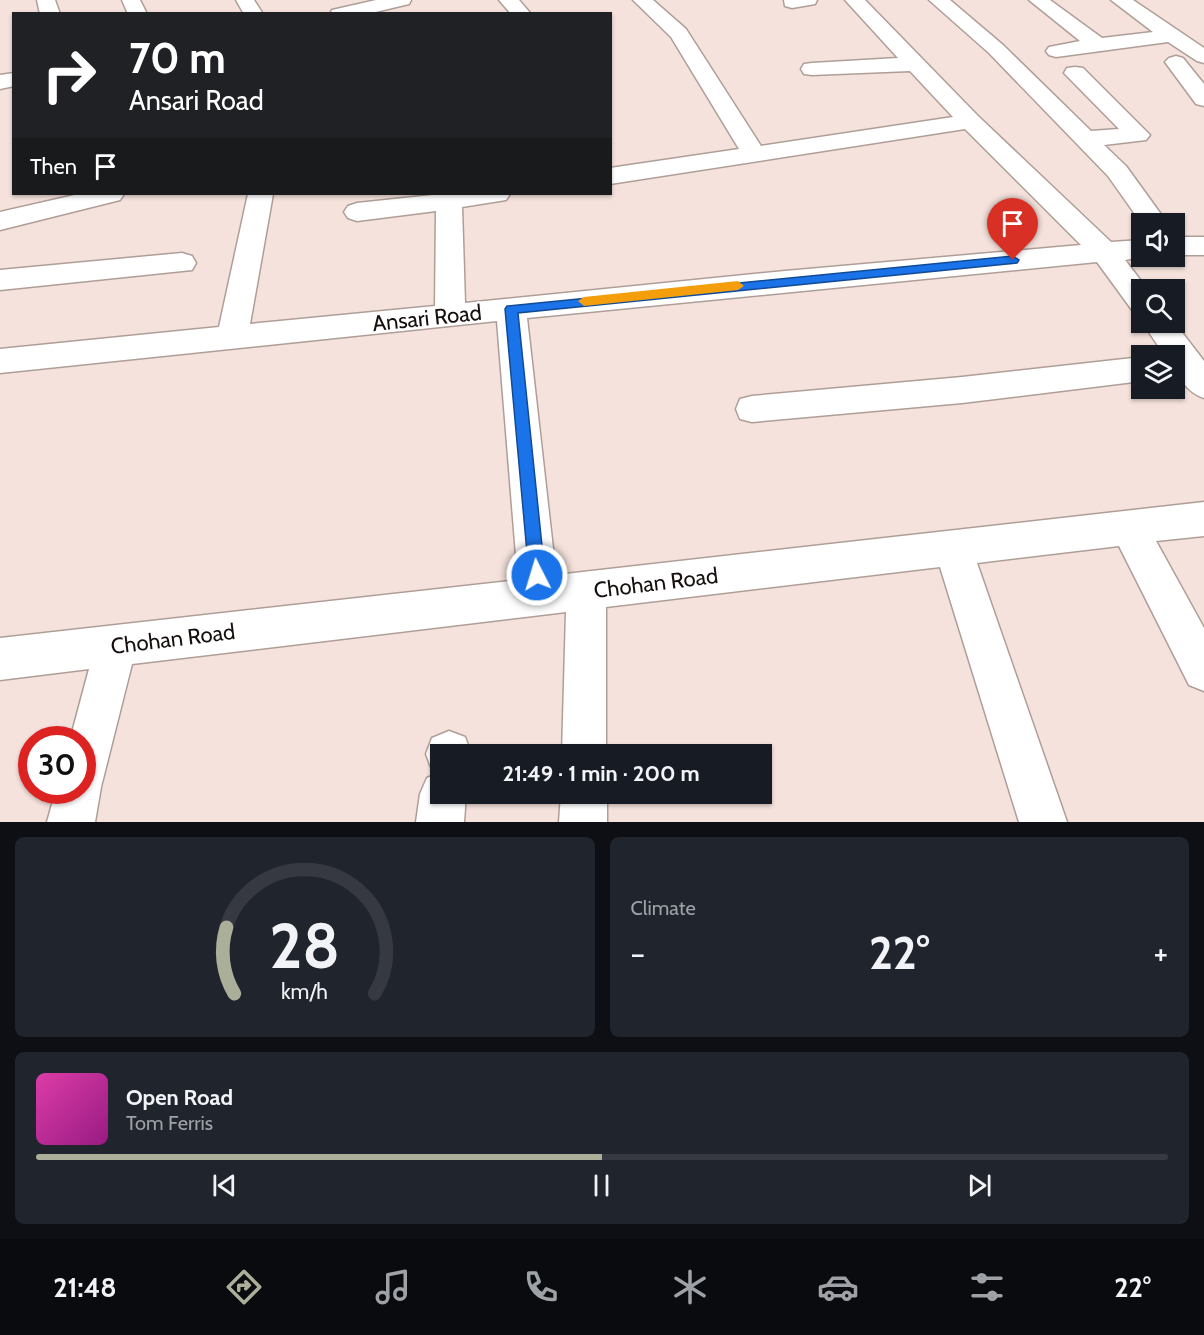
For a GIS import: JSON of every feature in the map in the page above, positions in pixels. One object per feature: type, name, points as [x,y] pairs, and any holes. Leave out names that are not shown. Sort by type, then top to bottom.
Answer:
[{"type":"street","points":[[348,12],[402,0]]},
{"type":"street","points":[[508,0],[520,12]]},
{"type":"street","points":[[642,0],[679,33],[753,154]]},
{"type":"street","points":[[854,0],[970,121],[1104,252],[1131,288]]},
{"type":"street","points":[[938,0],[996,49],[1117,171],[1147,213]]},
{"type":"street","points":[[1038,0],[1098,45]]},
{"type":"street","points":[[1120,0],[1204,57]]},
{"type":"street","points":[[1056,51],[1172,35]]},
{"type":"street","points":[[1176,62],[1204,99]]},
{"type":"street","points":[[812,69],[915,64]]},
{"type":"street","points":[[1075,73],[1138,135],[1085,139]]},
{"type":"street","points":[[612,176],[970,121]]},
{"type":"street","points":[[0,221],[107,195]]},
{"type":"street","points":[[232,338],[260,195]]},
{"type":"street","points":[[357,212],[490,195]]},
{"type":"street","points":[[449,201],[450,315]]},
{"type":"street","points":[[1185,246],[1204,246]]},
{"type":"street","name":"Ansari Road","points":[[0,361],[785,281],[1131,250]]},
{"type":"street","points":[[0,280],[182,263]]},
{"type":"street","points":[[511,309],[539,597]]},
{"type":"street","points":[[1165,333],[1193,370]]},
{"type":"street","points":[[752,410],[963,390],[1131,370]]},
{"type":"street","name":"Chohan Road","points":[[0,659],[1204,519]]},
{"type":"street","points":[[1129,528],[1204,670]]},
{"type":"street","points":[[953,548],[1043,822]]},
{"type":"street","points":[[584,744],[586,591]]},
{"type":"street","points":[[95,726],[116,646]]},
{"type":"street","points":[[71,822],[76,804]]},
{"type":"street","points":[[440,822],[442,804]]},
{"type":"street","points":[[583,822],[584,804]]},
{"type":"slow traffic","points":[[584,301],[738,286]]},
{"type":"route","points":[[537,575],[511,309],[1013,260]]}]
